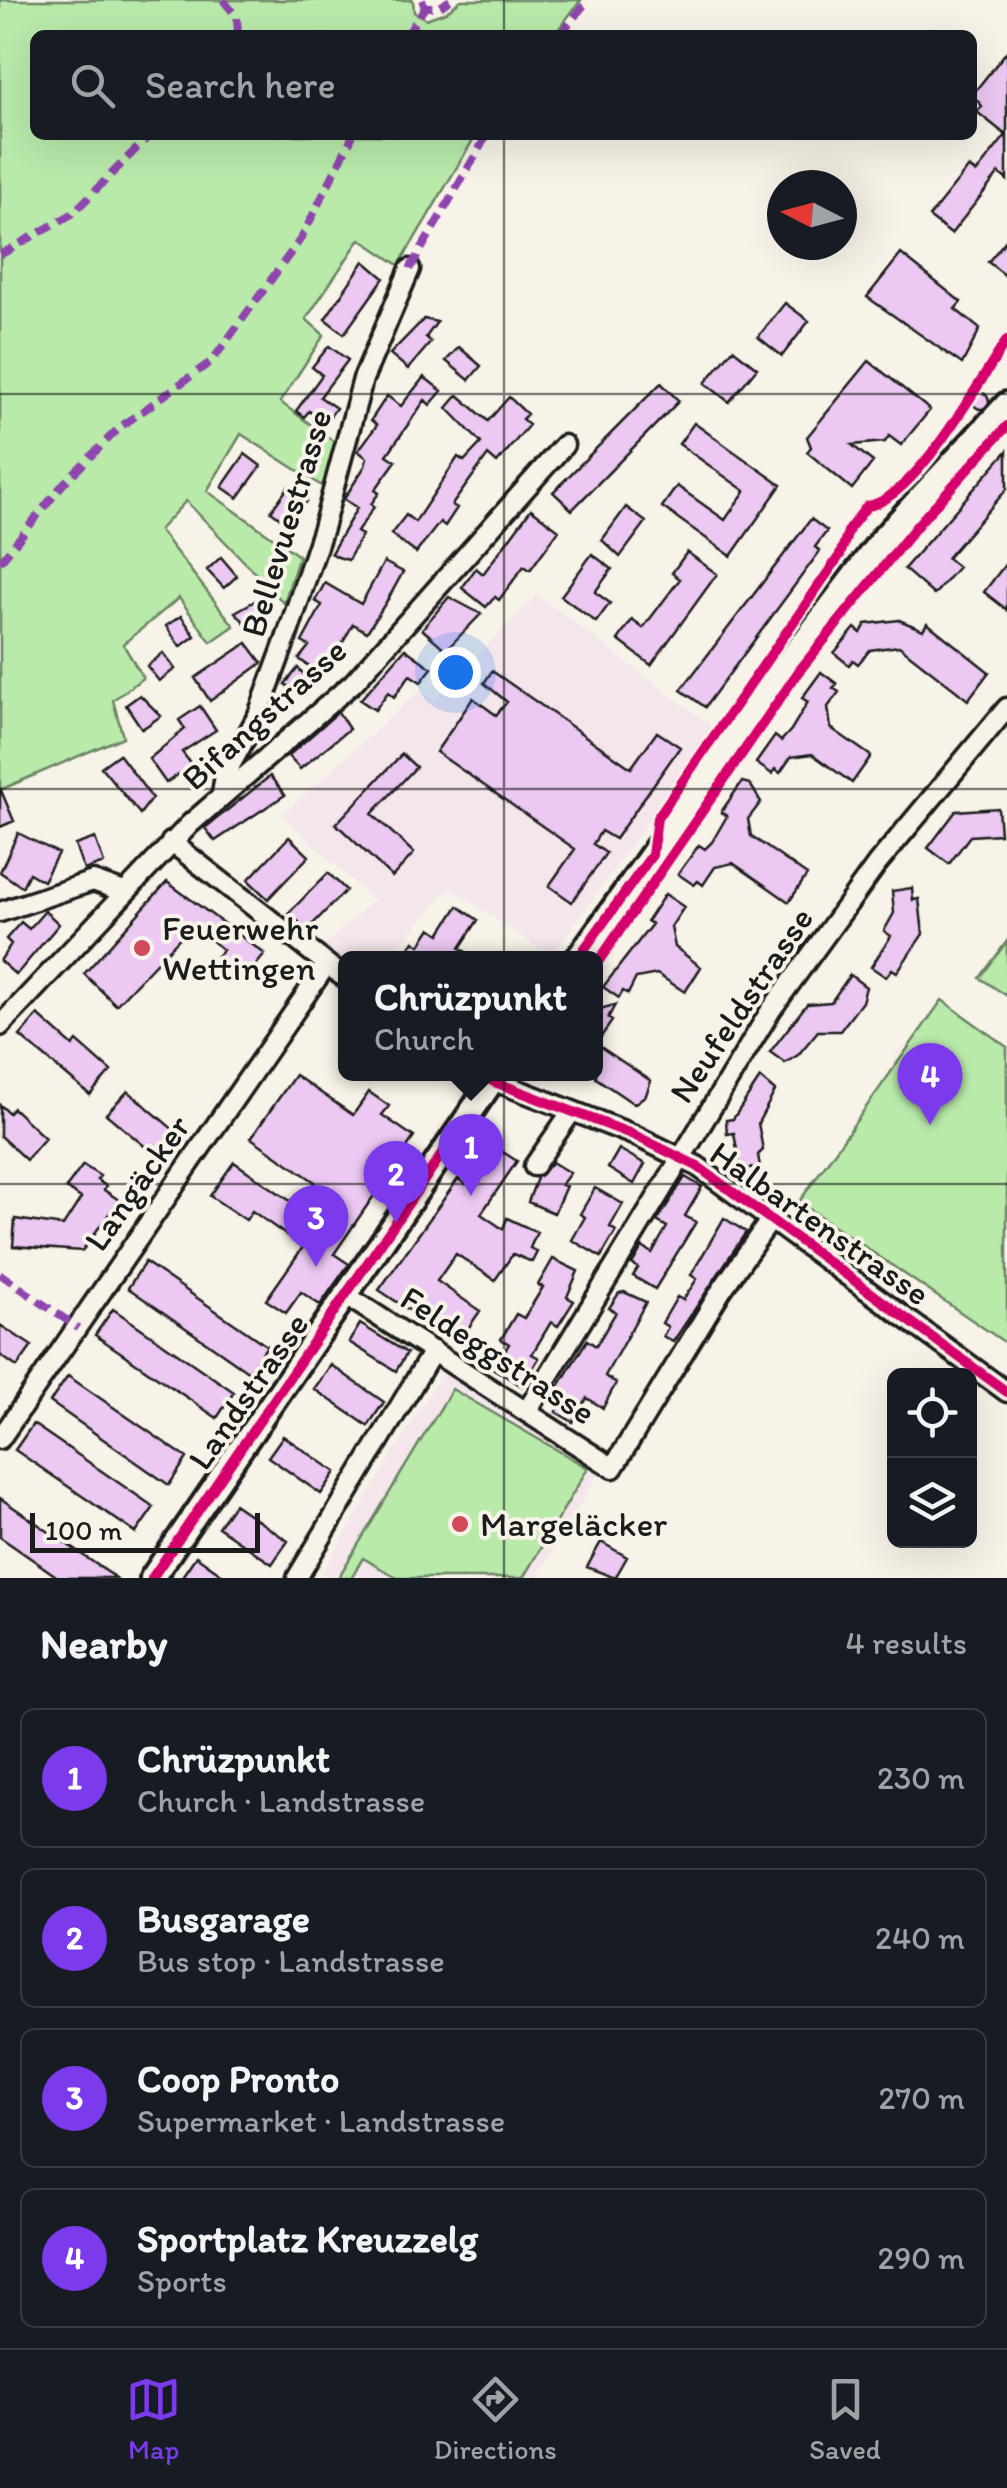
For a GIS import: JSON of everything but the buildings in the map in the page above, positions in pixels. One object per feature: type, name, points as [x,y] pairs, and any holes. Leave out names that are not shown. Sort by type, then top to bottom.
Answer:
[{"type":"main road","points":[[583,951],[786,665],[882,539],[1007,404]]},
{"type":"main road","name":"Landstrasse","points":[[152,1578],[347,1296],[486,1081]]},
{"type":"street","name":"Bellevuestrasse","points":[[222,794],[225,775],[258,715],[286,639],[328,510],[363,379],[410,270]]},
{"type":"street","name":"Bifangstrasse","points":[[0,1026],[171,842],[353,683],[564,445]]},
{"type":"street","name":"Neufeldstrasse","points":[[526,1410],[771,1010],[876,864],[1007,708]]},
{"type":"street","points":[[171,842],[338,973]]},
{"type":"street","points":[[0,912],[93,881],[124,892]]},
{"type":"street","name":"Langäcker","points":[[0,1439],[327,964]]},
{"type":"street","name":"Halbartenstrasse","points":[[501,1081],[680,1158],[772,1219],[1007,1392]]},
{"type":"street","points":[[534,1166],[572,1112]]},
{"type":"street","name":"Feldeggstrasse","points":[[347,1296],[613,1468],[721,1290],[772,1219]]},
{"type":"street","points":[[297,1578],[433,1351]]},
{"type":"shaded area","points":[[537,595],[714,728],[555,951],[542,951],[450,887],[395,951],[338,951],[338,965],[319,950],[373,900],[282,815],[419,691],[434,700]]},
{"type":"shaded area","name":"Margeläcker","points":[[442,1372],[600,1470],[537,1578],[319,1578]]},
{"type":"green space","points":[[0,0],[413,0],[414,12],[426,19],[446,12],[461,0],[581,0],[558,30],[30,30],[30,140],[473,140],[399,265],[360,239],[306,319],[324,335],[280,402],[336,443],[325,488],[241,434],[207,491],[299,556],[284,603],[186,501],[159,530],[234,626],[211,642],[179,598],[123,644],[143,678],[113,700],[123,737],[0,790]]},
{"type":"green space","points":[[1007,941],[1007,996],[980,978]]},
{"type":"green space","points":[[942,1000],[1007,1047],[1007,1344],[799,1202]]},
{"type":"green space","name":"Margeläcker","points":[[452,1389],[588,1468],[523,1578],[397,1578],[363,1558],[351,1578],[338,1578]]},
{"type":"marked path","points":[[223,0],[237,17],[238,30]]},
{"type":"marked path","points":[[422,0],[425,7],[440,7],[450,0]]},
{"type":"marked path","points":[[564,30],[588,0]]},
{"type":"marked path","points":[[410,30],[425,7]]},
{"type":"marked path","points":[[0,255],[72,214],[145,140]]},
{"type":"marked path","points":[[0,562],[64,483],[119,428],[212,361],[302,237],[350,140]]},
{"type":"marked path","points":[[410,269],[484,140]]},
{"type":"marked path","points":[[0,1274],[78,1328]]},
{"type":"cycle path","points":[[583,951],[652,855],[657,818],[840,555],[849,529],[867,506],[905,484],[925,462],[1007,340]]},
{"type":"cycle path","points":[[603,955],[799,671],[919,523],[1007,426]]},
{"type":"cycle path","points":[[492,1081],[634,1135],[697,1166],[1007,1392]]},
{"type":"cycle path","points":[[152,1578],[455,1135]]},
{"type":"place","name":"Feuerwehr Wettingen","points":[[142,948]]},
{"type":"place","name":"Sportplatz Kreuzzelg","points":[[930,1125]]},
{"type":"place","name":"Chrüzpunkt","points":[[471,1196]]},
{"type":"place","name":"Busgarage","points":[[396,1223]]},
{"type":"place","name":"Coop Pronto","points":[[316,1267]]},
{"type":"place","name":"Margeläcker","points":[[460,1524]]}]
